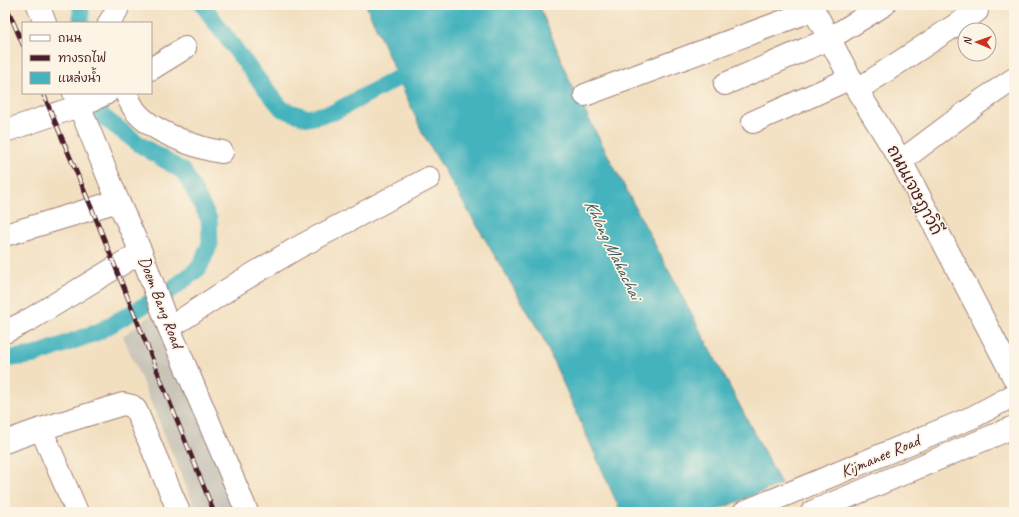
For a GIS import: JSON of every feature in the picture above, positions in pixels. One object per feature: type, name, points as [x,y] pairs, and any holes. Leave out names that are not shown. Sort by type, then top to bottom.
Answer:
[{"type":"street","points":[[38,5],[45,22]]},
{"type":"street","points":[[725,84],[829,39],[884,5]]},
{"type":"street","points":[[585,95],[812,7]]},
{"type":"street","name":"ถนนเจษฎาวิถี","points":[[812,7],[854,84],[901,161],[1014,378]]},
{"type":"street","points":[[753,122],[854,84],[977,11]]},
{"type":"street","points":[[152,68],[185,48]]},
{"type":"street","points":[[901,161],[981,101],[1014,80]]},
{"type":"street","points":[[5,131],[78,101],[103,94]]},
{"type":"street","points":[[127,94],[138,114],[153,126],[209,150],[222,152]]},
{"type":"street","name":"Doem Bang Road","points":[[78,101],[118,201],[141,252],[169,328],[247,512]]},
{"type":"street","points":[[169,328],[238,283],[297,248],[429,178]]},
{"type":"street","points":[[5,235],[118,201]]},
{"type":"street","points":[[5,332],[29,320],[141,252]]},
{"type":"street","name":"Kijmanee Road","points":[[744,512],[973,417],[1014,395]]},
{"type":"street","points":[[5,442],[41,429],[123,404],[132,406],[136,410],[179,512]]},
{"type":"street","name":"Kijmanee Road","points":[[812,512],[1014,427]]},
{"type":"street","points":[[41,429],[77,512]]},
{"type":"shaded area","points":[[158,310],[238,512],[197,512],[123,336]]},
{"type":"water","name":"Khlong Mahachai","points":[[366,5],[539,5],[572,87],[781,484],[712,512],[621,512],[542,336],[423,134]]},
{"type":"waterway","points":[[81,5],[81,22]]},
{"type":"waterway","points":[[203,5],[253,73],[282,109],[308,118],[334,112],[418,67]]},
{"type":"waterway","points":[[5,359],[35,355],[98,332],[171,290],[199,268],[210,244],[209,219],[184,172],[139,144],[102,116],[94,94]]},
{"type":"railway","points":[[6,5],[22,43]]},
{"type":"railway","points":[[43,94],[92,209],[214,512]]}]
